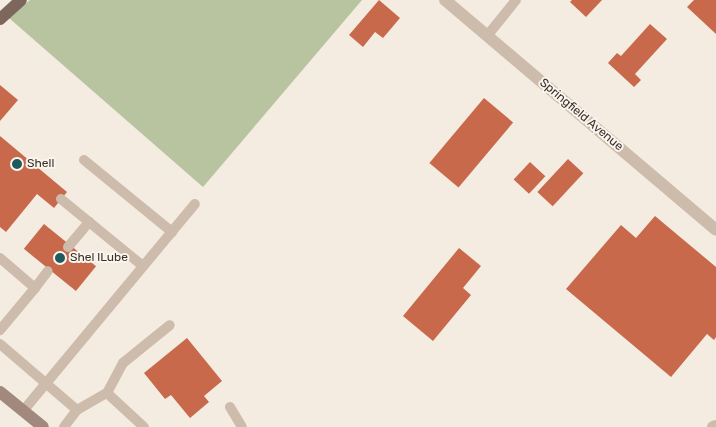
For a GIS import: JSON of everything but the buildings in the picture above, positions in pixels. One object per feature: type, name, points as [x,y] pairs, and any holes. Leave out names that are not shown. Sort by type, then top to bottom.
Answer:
[{"type":"main road","points":[[0,20],[21,0]]},
{"type":"main road","points":[[0,392],[43,427]]},
{"type":"street","name":"Springfield Avenue","points":[[445,0],[716,230]]},
{"type":"lane","points":[[488,36],[516,0]]},
{"type":"lane","points":[[84,160],[172,232]]},
{"type":"lane","points":[[61,199],[143,266]]},
{"type":"lane","points":[[23,411],[195,204]]},
{"type":"lane","points":[[68,247],[89,222]]},
{"type":"lane","points":[[0,258],[35,288]]},
{"type":"lane","points":[[0,330],[48,271]]},
{"type":"lane","points":[[64,427],[77,410],[107,393],[123,363],[170,325]]},
{"type":"lane","points":[[0,344],[77,410]]},
{"type":"lane","points":[[107,393],[144,427]]},
{"type":"lane","points":[[230,407],[242,427]]},
{"type":"green space","points":[[30,0],[362,0],[203,187],[9,18]]},
{"type":"place","name":"Shell","points":[[17,164]]},
{"type":"place","name":"Shel lLube","points":[[60,258]]}]
